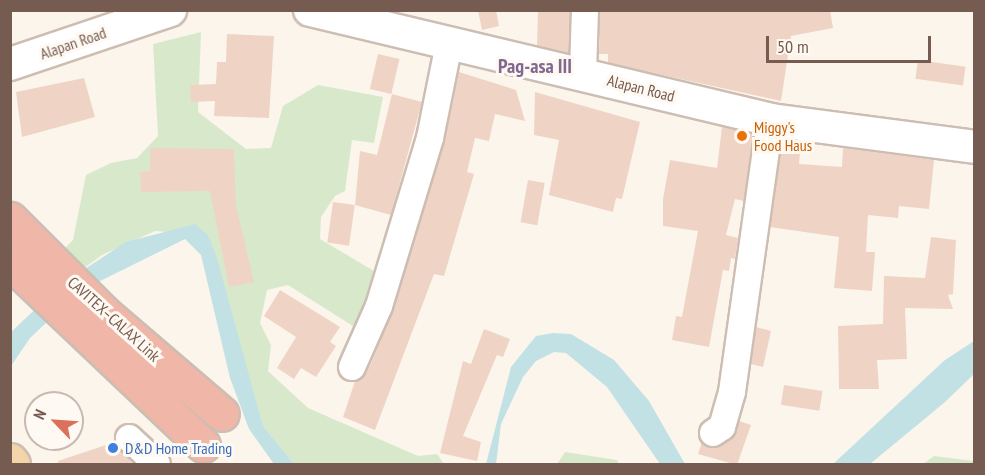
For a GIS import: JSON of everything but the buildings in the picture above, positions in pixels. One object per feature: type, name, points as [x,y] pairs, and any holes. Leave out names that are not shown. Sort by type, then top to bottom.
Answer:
[{"type":"highway","name":"CAVITEX–CALAX Link","points":[[10,219],[104,313],[222,414]]},
{"type":"highway","name":"CAVITEX–CALAX Link","points":[[10,262],[203,445]]},
{"type":"main road","points":[[10,460],[13,465]]},
{"type":"street","name":"Alapan Road","points":[[10,64],[170,10]]},
{"type":"street","name":"Alapan Road","points":[[310,10],[449,44],[583,73],[770,120],[975,147]]},
{"type":"street","points":[[583,73],[585,10]]},
{"type":"street","points":[[352,367],[379,306],[430,138],[449,44]]},
{"type":"street","points":[[713,433],[722,427],[732,392],[770,120]]},
{"type":"street","points":[[139,465],[129,438],[157,465]]},
{"type":"green space","points":[[201,32],[198,112],[246,149],[271,148],[283,106],[318,85],[383,97],[374,143],[352,140],[345,191],[335,196],[321,217],[320,239],[374,271],[356,328],[288,285],[267,290],[260,323],[271,345],[268,371],[308,408],[418,456],[437,454],[444,464],[294,464],[263,426],[208,235],[155,231],[102,255],[62,284],[54,259],[73,240],[86,175],[111,163],[137,158],[158,136],[153,44]]},
{"type":"green space","points":[[565,452],[617,460],[619,464],[557,464]]},
{"type":"green space","points":[[934,456],[974,461],[974,464],[923,464]]},
{"type":"water","points":[[195,224],[208,235],[217,258],[263,426],[294,464],[274,464],[249,429],[230,378],[201,255],[185,239],[80,291],[30,338],[11,366],[11,332],[62,284],[126,242]]},
{"type":"water","points":[[553,333],[571,334],[614,360],[649,401],[685,464],[660,464],[607,387],[566,353],[554,352],[536,361],[523,377],[501,424],[496,464],[486,464],[511,367],[536,336]]},
{"type":"water","points":[[974,341],[974,374],[945,402],[870,464],[833,464],[945,360]]},
{"type":"place","name":"Miggy's Food Haus","points":[[742,136]]},
{"type":"place","name":"D&D Home Trading","points":[[113,448]]},
{"type":"district","name":"Pag-asa III","points":[[535,66]]}]
